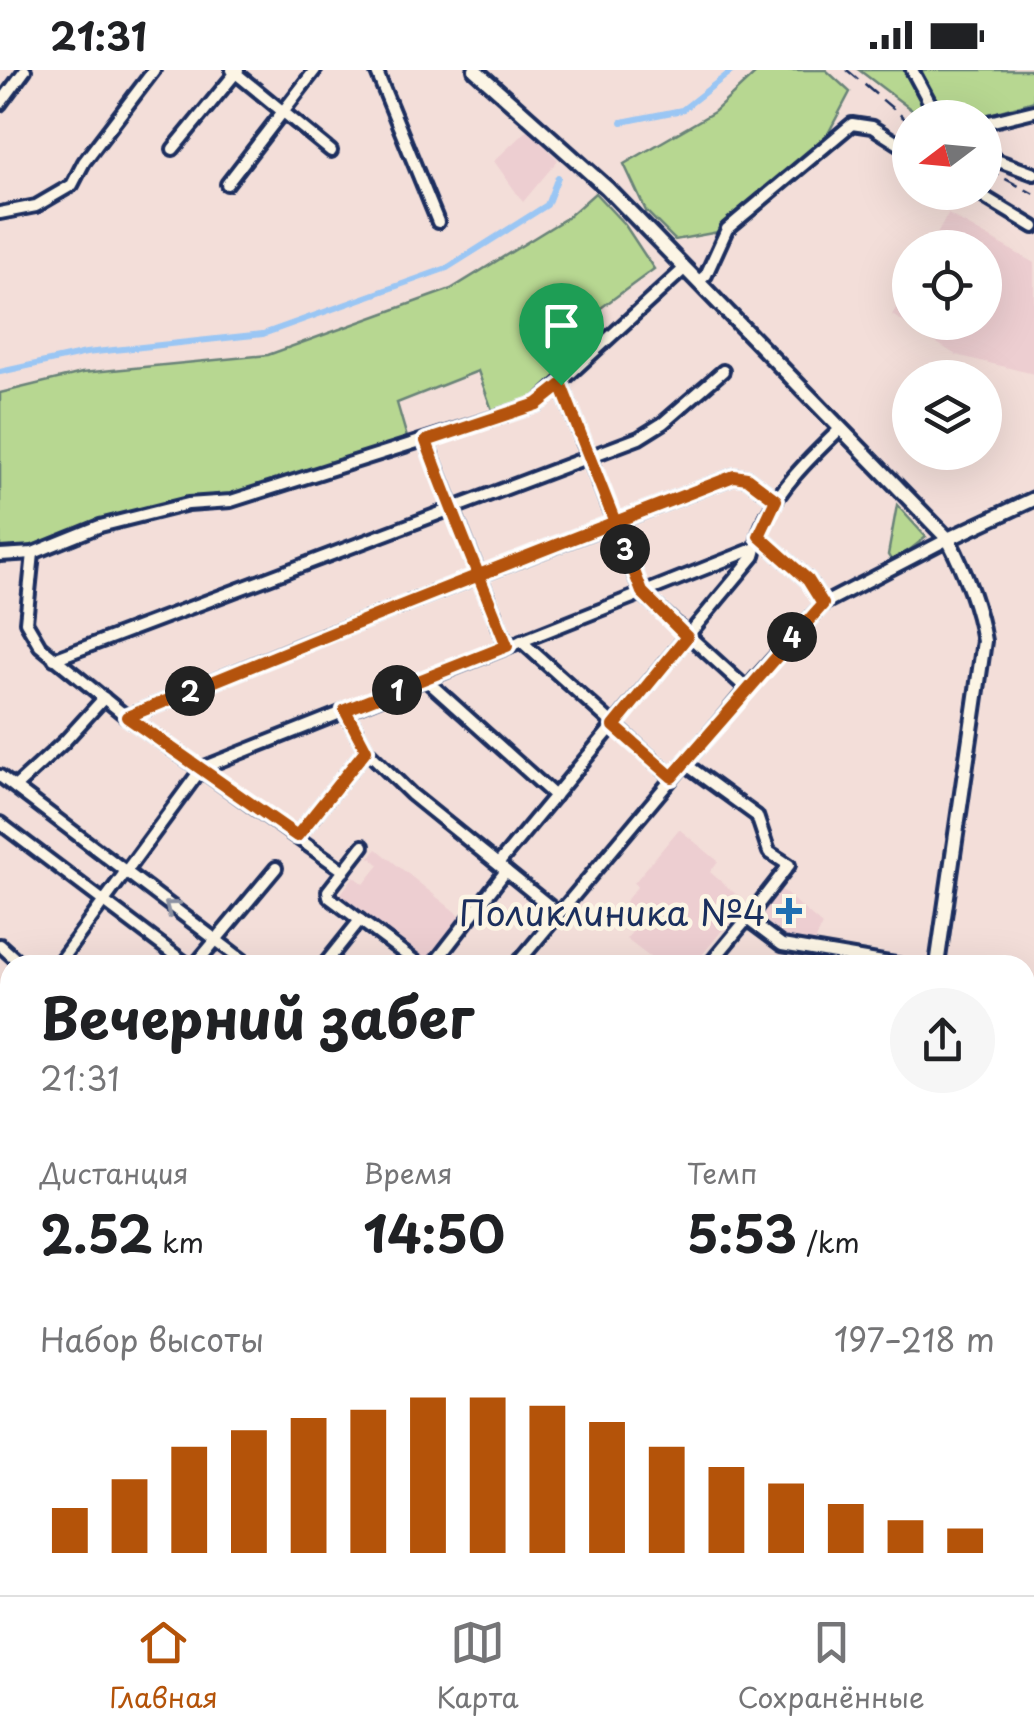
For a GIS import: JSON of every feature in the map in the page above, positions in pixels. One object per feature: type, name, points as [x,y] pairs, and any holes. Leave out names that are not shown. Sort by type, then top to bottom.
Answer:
[{"type":"main road","points":[[475,70],[607,188],[948,539],[968,581],[984,640],[937,955]]},
{"type":"main road","points":[[948,539],[1034,498]]},
{"type":"street","points":[[0,104],[25,70]]},
{"type":"street","points":[[0,213],[36,206],[72,185],[84,162],[154,70]]},
{"type":"street","points":[[227,184],[315,70]]},
{"type":"street","points":[[376,70],[438,222]]},
{"type":"street","points":[[912,70],[928,100]]},
{"type":"street","points":[[173,149],[236,71],[330,151]]},
{"type":"street","points":[[1002,119],[1034,111]]},
{"type":"street","points":[[698,282],[706,275],[727,229],[852,124],[872,127],[892,140]]},
{"type":"street","points":[[1002,162],[1034,174]]},
{"type":"street","points":[[1002,208],[1034,227]]},
{"type":"street","points":[[0,555],[33,553],[100,526],[188,504],[232,500],[537,404],[685,268]]},
{"type":"street","points":[[54,659],[638,438],[664,423],[723,371]]},
{"type":"street","points":[[561,385],[642,592],[747,689]]},
{"type":"street","points":[[440,955],[555,796],[754,556],[776,500],[808,460],[840,429]]},
{"type":"street","points":[[426,441],[507,646]]},
{"type":"street","points":[[127,717],[734,476],[747,478],[776,500]]},
{"type":"street","points":[[524,955],[684,762],[823,604],[948,539]]},
{"type":"street","points":[[64,955],[202,768],[758,542]]},
{"type":"street","points":[[758,542],[808,580],[823,604]]},
{"type":"street","points":[[33,553],[26,622],[34,639],[127,717],[344,871]]},
{"type":"street","points":[[521,641],[672,777]]},
{"type":"street","points":[[425,679],[555,796]]},
{"type":"street","points":[[15,788],[104,698]]},
{"type":"street","points":[[345,710],[366,750],[411,794],[558,912]]},
{"type":"street","points":[[297,836],[366,750]]},
{"type":"street","points":[[684,762],[757,816],[769,852],[789,866],[717,955]]},
{"type":"street","points":[[0,776],[236,955]]},
{"type":"street","points":[[0,823],[178,955]]},
{"type":"street","points":[[363,846],[328,894],[407,955]]},
{"type":"street","points":[[200,955],[276,868]]},
{"type":"street","points":[[746,918],[782,945],[842,955]]},
{"type":"street","points":[[332,955],[360,920]]},
{"type":"shaded area","points":[[528,129],[558,160],[523,202],[494,161]]},
{"type":"shaded area","points":[[948,214],[976,230],[939,230]]},
{"type":"shaded area","points":[[1002,245],[1034,263],[1034,374],[1002,366],[1002,360],[956,355],[932,340],[1002,340]]},
{"type":"shaded area","points":[[679,829],[718,861],[710,872],[745,902],[702,955],[647,955],[626,939],[634,930],[615,914],[637,887],[634,883]]},
{"type":"shaded area","points":[[377,849],[464,919],[437,955],[415,955],[337,899],[354,876],[364,884],[379,865],[370,857]]},
{"type":"shaded area","points":[[778,887],[822,925],[815,943],[796,945],[757,914]]},
{"type":"green space","points":[[759,70],[826,70],[850,92],[822,145],[718,232],[675,240],[646,211],[624,164],[714,112]]},
{"type":"green space","points":[[859,70],[1034,70],[1034,101],[1002,110],[1002,100],[899,100]]},
{"type":"green space","points":[[595,193],[625,225],[654,269],[549,346],[567,369],[538,399],[493,413],[478,371],[397,403],[408,441],[225,496],[190,498],[98,520],[33,547],[0,549],[0,393],[82,373],[268,355],[451,289],[568,217]]},
{"type":"green space","points":[[897,505],[926,537],[893,563],[888,555]]},
{"type":"waterway","points":[[622,122],[682,110],[733,70]]},
{"type":"waterway","points":[[0,372],[86,353],[263,334],[447,268],[547,205],[558,177]]},
{"type":"railway","points":[[847,70],[892,108]]},
{"type":"railway","points":[[1002,177],[1034,194]]},
{"type":"place","name":"Поликлиника №4","points":[[789,911]]},
{"type":"route","points":[[561,385],[537,404],[426,441],[451,509],[478,575],[507,646],[345,710],[366,750],[297,836],[127,717],[301,645],[478,575],[615,522],[642,592],[687,637],[614,726],[672,777],[823,604],[808,580],[759,536],[776,500],[747,478],[734,476],[615,522],[561,385]]}]
